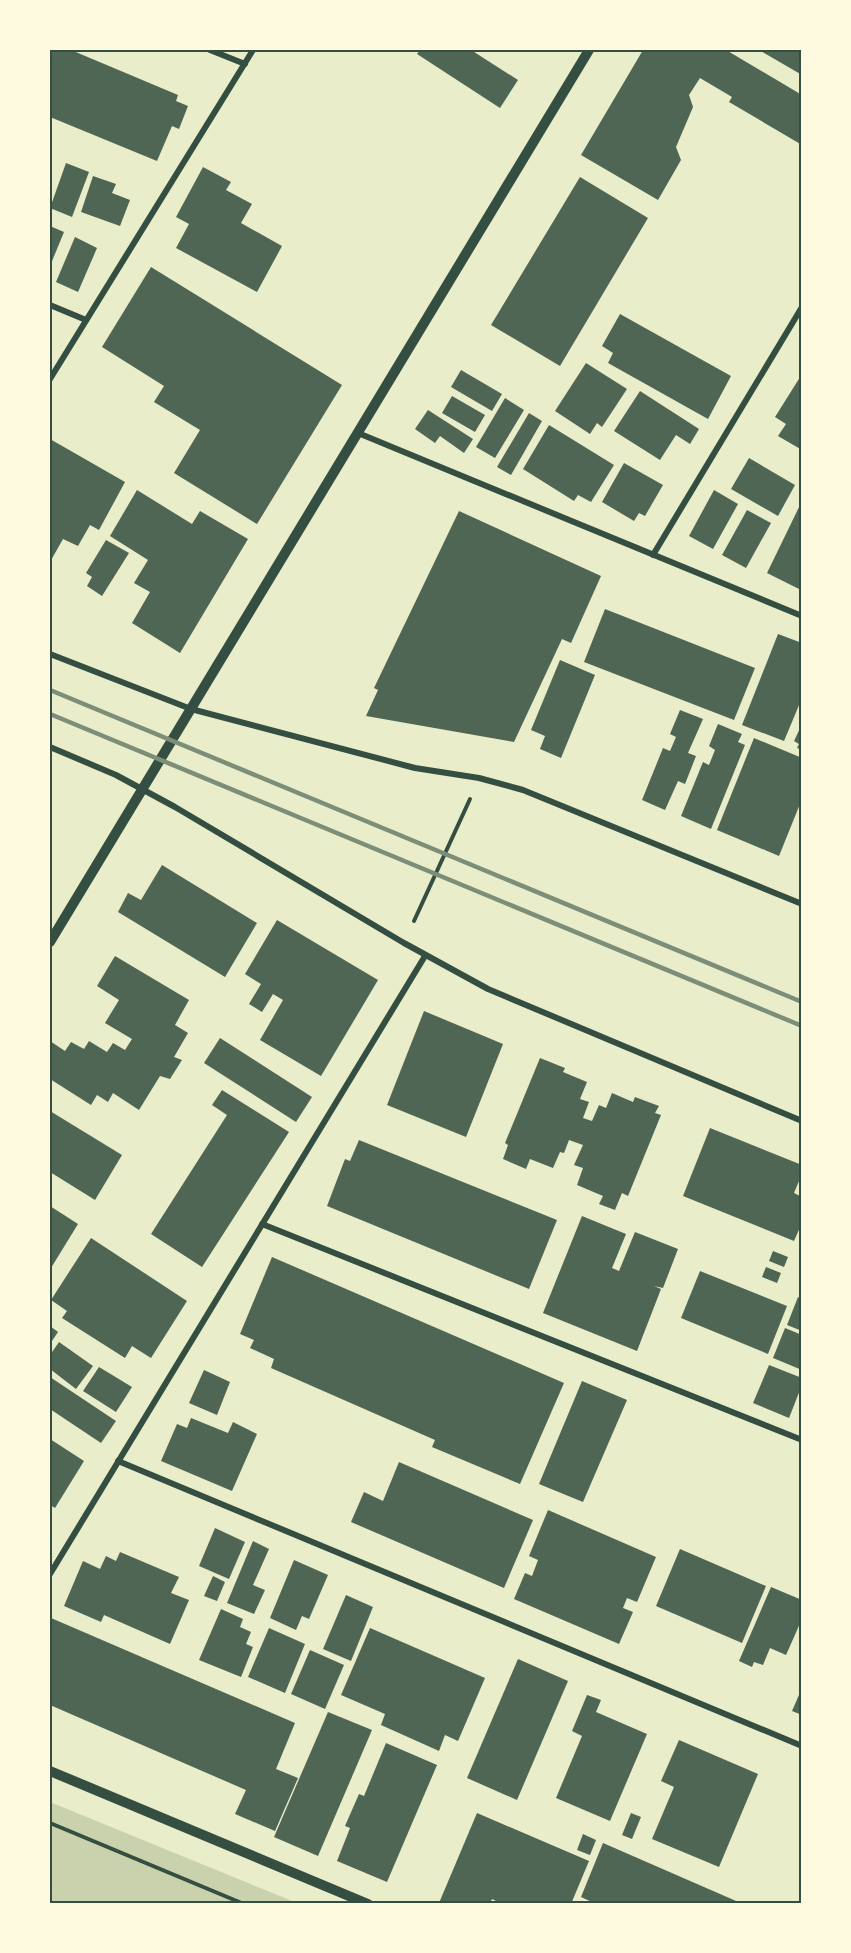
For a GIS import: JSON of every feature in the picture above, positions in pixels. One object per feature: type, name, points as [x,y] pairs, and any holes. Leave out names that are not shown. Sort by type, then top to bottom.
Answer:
[{"type":"street","points":[[210,50],[244,64]]},
{"type":"street","points":[[50,380],[254,50]]},
{"type":"street","points":[[50,942],[589,50]]},
{"type":"street","points":[[50,305],[86,320]]},
{"type":"street","points":[[653,555],[801,307]]},
{"type":"street","points":[[358,433],[801,616]]},
{"type":"street","points":[[50,654],[191,709],[415,768],[480,778],[523,790],[801,904]]},
{"type":"street","points":[[50,747],[142,789],[425,956],[488,989],[801,1121]]},
{"type":"street","points":[[50,1574],[425,956]]},
{"type":"street","points":[[262,1224],[801,1440]]},
{"type":"street","points":[[118,1461],[801,1746]]},
{"type":"street","points":[[50,1771],[368,1904]]},
{"type":"path","points":[[404,943],[480,778]]},
{"type":"path","points":[[50,1823],[244,1904]]},
{"type":"green space","points":[[50,1802],[297,1903],[50,1903]]},
{"type":"building","points":[[50,50],[71,50],[178,95],[176,101],[188,106],[179,129],[172,126],[157,161],[50,117]]},
{"type":"building","points":[[420,50],[471,50],[518,80],[500,108],[417,54]]},
{"type":"building","points":[[643,50],[726,50],[802,95],[802,145],[729,102],[732,97],[700,78],[689,95],[693,107],[676,147],[681,160],[658,200],[581,155]]},
{"type":"building","points":[[759,50],[802,50],[802,75]]},
{"type":"building","points":[[66,163],[89,172],[72,217],[50,208]]},
{"type":"building","points":[[203,167],[231,182],[226,190],[252,204],[241,223],[282,246],[257,292],[176,248],[189,224],[176,217]]},
{"type":"building","points":[[93,176],[116,184],[112,193],[130,200],[120,226],[81,212]]},
{"type":"building","points":[[580,177],[648,218],[560,366],[491,325]]},
{"type":"building","points":[[50,226],[64,232],[50,266]]},
{"type":"building","points":[[75,237],[97,248],[78,292],[56,282]]},
{"type":"building","points":[[151,267],[342,385],[257,524],[174,473],[200,430],[154,402],[164,386],[102,347]]},
{"type":"building","points":[[620,314],[731,376],[708,419],[608,363],[613,353],[602,346]]},
{"type":"building","points":[[586,363],[627,389],[602,427],[597,423],[590,434],[555,411]]},
{"type":"building","points":[[461,370],[502,394],[492,411],[451,387]]},
{"type":"building","points":[[802,374],[802,450],[778,436],[786,424],[775,417]]},
{"type":"building","points":[[640,391],[699,429],[690,444],[676,435],[660,460],[614,431]]},
{"type":"building","points":[[452,396],[485,415],[475,432],[442,413]]},
{"type":"building","points":[[505,398],[524,410],[495,458],[476,447]]},
{"type":"building","points":[[428,410],[473,439],[464,453],[440,436],[435,443],[415,429]]},
{"type":"building","points":[[529,413],[542,421],[511,475],[497,467]]},
{"type":"building","points":[[549,425],[614,465],[591,502],[578,495],[574,501],[523,469]]},
{"type":"building","points":[[50,439],[125,482],[99,530],[90,525],[78,546],[63,539],[50,562]]},
{"type":"building","points":[[749,458],[795,485],[778,516],[731,489]]},
{"type":"building","points":[[624,463],[663,485],[645,516],[639,513],[634,521],[602,502]]},
{"type":"building","points":[[137,490],[192,524],[200,511],[248,539],[180,653],[132,623],[150,592],[134,583],[148,560],[110,536]]},
{"type":"building","points":[[714,490],[738,504],[713,549],[689,536]]},
{"type":"building","points":[[802,501],[802,588],[801,590],[767,573]]},
{"type":"building","points":[[747,510],[771,523],[746,568],[722,555]]},
{"type":"building","points":[[459,511],[601,576],[571,643],[562,639],[514,742],[366,716],[378,690],[374,688]]},
{"type":"building","points":[[106,540],[129,553],[102,596],[87,586],[92,577],[86,573]]},
{"type":"building","points":[[605,609],[755,668],[734,720],[584,662]]},
{"type":"building","points":[[778,634],[802,643],[802,698],[784,741],[742,725]]},
{"type":"building","points":[[560,660],[595,675],[561,758],[540,749],[545,736],[531,730]]},
{"type":"building","points":[[680,710],[703,719],[688,753],[696,756],[685,784],[678,781],[665,810],[642,800],[663,748],[670,751],[676,737],[670,734]]},
{"type":"building","points":[[718,724],[742,734],[738,742],[745,745],[711,829],[681,816],[703,762],[709,765],[715,750],[709,746]]},
{"type":"building","points":[[802,724],[802,750],[797,748],[799,744],[794,741]]},
{"type":"building","points":[[754,738],[802,758],[802,799],[779,856],[717,830]]},
{"type":"building","points":[[162,865],[257,923],[225,977],[118,912],[128,893],[141,900]]},
{"type":"building","points":[[277,920],[378,980],[321,1076],[260,1040],[283,1000],[273,994],[262,1012],[249,1004],[261,984],[245,974]]},
{"type":"building","points":[[115,956],[189,1000],[175,1025],[188,1033],[174,1057],[182,1060],[170,1079],[160,1076],[139,1110],[113,1093],[108,1102],[97,1095],[91,1105],[50,1079],[50,1041],[65,1051],[71,1042],[84,1049],[89,1041],[107,1052],[113,1043],[125,1050],[132,1039],[105,1023],[119,1000],[97,986]]},
{"type":"building","points":[[424,1011],[503,1044],[466,1137],[387,1105]]},
{"type":"building","points":[[220,1038],[312,1097],[296,1122],[204,1063]]},
{"type":"building","points":[[540,1058],[565,1068],[563,1072],[587,1082],[580,1099],[589,1102],[583,1118],[592,1121],[599,1105],[606,1108],[612,1093],[633,1102],[635,1097],[659,1106],[655,1113],[661,1115],[628,1196],[622,1193],[615,1210],[599,1204],[603,1196],[577,1185],[583,1168],[574,1165],[583,1145],[569,1140],[564,1153],[560,1152],[553,1168],[530,1159],[526,1169],[503,1159],[508,1145],[505,1143]]},
{"type":"building","points":[[222,1090],[289,1132],[202,1267],[151,1234],[227,1115],[212,1105]]},
{"type":"building","points":[[50,1111],[122,1155],[95,1200],[50,1172]]},
{"type":"building","points":[[710,1128],[802,1165],[802,1174],[794,1193],[802,1197],[802,1223],[794,1241],[683,1196]]},
{"type":"building","points":[[359,1140],[557,1220],[529,1289],[327,1206],[345,1159],[350,1161]]},
{"type":"building","points":[[50,1206],[78,1224],[51,1268],[50,1268]]},
{"type":"building","points":[[582,1216],[626,1234],[612,1268],[619,1271],[635,1232],[678,1249],[663,1288],[654,1286],[661,1289],[637,1351],[543,1313]]},
{"type":"building","points":[[91,1238],[187,1301],[151,1358],[132,1346],[125,1358],[62,1318],[67,1311],[51,1300]]},
{"type":"building","points":[[773,1251],[788,1257],[784,1267],[769,1261]]},
{"type":"building","points":[[272,1257],[564,1383],[520,1484],[432,1447],[435,1440],[271,1368],[274,1359],[250,1348],[254,1340],[240,1334]]},
{"type":"building","points":[[766,1267],[781,1273],[777,1283],[762,1277]]},
{"type":"building","points":[[700,1271],[787,1306],[768,1354],[681,1318]]},
{"type":"building","points":[[798,1297],[802,1299],[802,1331],[787,1325]]},
{"type":"building","points":[[50,1326],[58,1332],[50,1344]]},
{"type":"building","points":[[785,1328],[802,1335],[802,1370],[773,1358]]},
{"type":"building","points":[[59,1342],[93,1366],[76,1389],[50,1369],[50,1355]]},
{"type":"building","points":[[769,1365],[802,1378],[802,1385],[789,1418],[753,1403]]},
{"type":"building","points":[[99,1367],[132,1387],[116,1412],[83,1391]]},
{"type":"building","points":[[204,1370],[230,1382],[217,1415],[189,1403]]},
{"type":"building","points":[[50,1377],[116,1421],[101,1443],[50,1409]]},
{"type":"building","points":[[582,1381],[627,1400],[583,1502],[539,1484]]},
{"type":"building","points":[[191,1418],[228,1433],[233,1422],[257,1434],[232,1491],[161,1461],[177,1424],[187,1428]]},
{"type":"building","points":[[50,1439],[84,1461],[55,1508],[50,1505]]},
{"type":"building","points":[[399,1462],[533,1520],[504,1588],[351,1522],[364,1492],[383,1501]]},
{"type":"building","points":[[548,1510],[656,1557],[637,1602],[627,1598],[623,1608],[633,1612],[619,1644],[514,1599],[525,1573],[532,1576],[538,1560],[529,1556]]},
{"type":"building","points":[[215,1528],[245,1542],[229,1579],[199,1566]]},
{"type":"building","points":[[253,1541],[269,1549],[253,1585],[265,1590],[254,1614],[227,1603]]},
{"type":"building","points":[[680,1549],[766,1586],[742,1643],[656,1606]]},
{"type":"building","points":[[120,1552],[179,1577],[171,1593],[189,1600],[170,1644],[104,1615],[101,1622],[64,1606],[83,1561],[100,1569],[106,1556],[116,1561]]},
{"type":"building","points":[[294,1560],[328,1575],[309,1619],[302,1616],[296,1630],[270,1618]]},
{"type":"building","points":[[213,1576],[225,1582],[217,1601],[204,1596]]},
{"type":"building","points":[[771,1587],[802,1600],[802,1619],[786,1655],[770,1648],[763,1665],[754,1662],[752,1667],[739,1661]]},
{"type":"building","points":[[346,1595],[373,1607],[351,1661],[323,1649]]},
{"type":"building","points":[[221,1609],[243,1619],[240,1627],[251,1632],[246,1644],[253,1647],[241,1677],[199,1660]]},
{"type":"building","points":[[51,1618],[295,1723],[276,1769],[298,1778],[275,1831],[235,1814],[246,1790],[50,1705]]},
{"type":"building","points":[[269,1628],[305,1644],[285,1693],[248,1677]]},
{"type":"building","points":[[370,1628],[485,1678],[458,1741],[445,1735],[439,1751],[381,1725],[385,1714],[341,1695]]},
{"type":"building","points":[[310,1650],[344,1665],[325,1709],[291,1694]]},
{"type":"building","points":[[518,1659],[568,1681],[517,1800],[467,1778]]},
{"type":"building","points":[[802,1688],[802,1715],[792,1711]]},
{"type":"building","points":[[587,1695],[601,1700],[596,1712],[647,1734],[610,1821],[556,1798],[582,1736],[572,1731]]},
{"type":"building","points":[[328,1712],[372,1730],[318,1856],[274,1837]]},
{"type":"building","points":[[679,1740],[758,1774],[719,1867],[652,1839],[674,1787],[661,1781]]},
{"type":"building","points":[[386,1743],[437,1765],[387,1882],[337,1861],[350,1828],[345,1826],[359,1794],[364,1796]]},
{"type":"building","points":[[477,1813],[589,1861],[571,1904],[502,1904],[492,1899],[490,1904],[439,1903]]},
{"type":"building","points":[[631,1813],[641,1817],[632,1839],[622,1835]]},
{"type":"building","points":[[583,1834],[596,1840],[590,1855],[577,1850]]},
{"type":"building","points":[[603,1843],[743,1904],[596,1904],[581,1897]]},
{"type":"railway","points":[[50,690],[802,1002]]},
{"type":"railway","points":[[50,714],[802,1026]]}]
